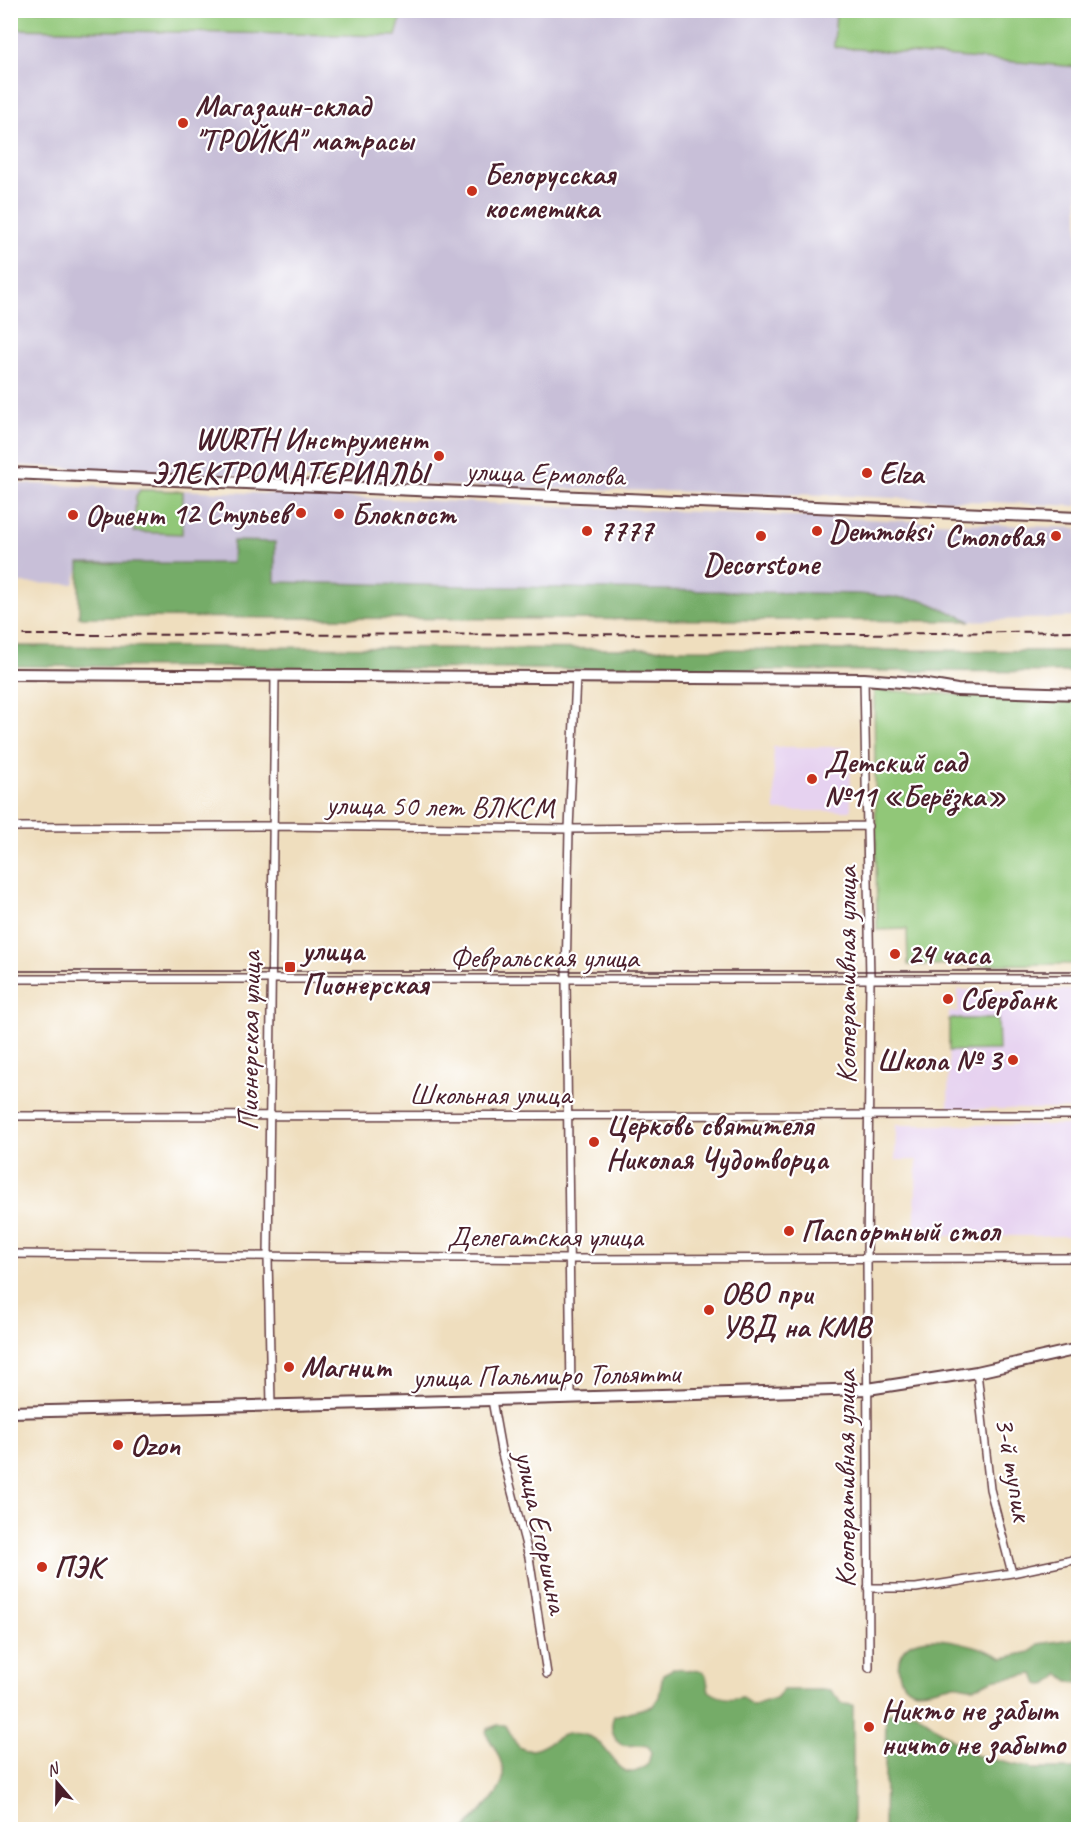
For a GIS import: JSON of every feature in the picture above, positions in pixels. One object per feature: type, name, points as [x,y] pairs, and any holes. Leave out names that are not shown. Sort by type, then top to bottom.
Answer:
[{"type":"street","name":"улица Ермолова","points":[[10,473],[1078,518]]},
{"type":"street","points":[[10,674],[275,678],[864,679],[915,683],[957,690],[1078,694]]},
{"type":"street","points":[[571,1396],[566,980],[568,830],[576,677]]},
{"type":"street","name":"Пионерская улица","points":[[271,1406],[268,1257],[275,678]]},
{"type":"street","name":"Кооперативная улица","points":[[864,679],[870,979],[867,1258],[869,1668]]},
{"type":"street","name":"улица 50 лет ВЛКСМ","points":[[10,827],[274,826],[568,830],[868,826]]},
{"type":"street","name":"Февральская улица","points":[[10,979],[1078,979]]},
{"type":"street","name":"Школьная улица","points":[[10,1116],[868,1117],[1078,1115]]},
{"type":"street","name":"Делегатская улица","points":[[10,1254],[570,1259],[1078,1258]]},
{"type":"street","name":"улица Пальмиро Тольятти","points":[[10,1412],[868,1389],[977,1372],[1078,1349]]},
{"type":"street","name":"3-й тупик","points":[[977,1372],[990,1490],[1012,1573]]},
{"type":"street","name":"улица Егоршина","points":[[492,1400],[501,1450],[529,1557],[547,1674]]},
{"type":"street","points":[[868,1588],[916,1588],[1012,1573],[1078,1559]]},
{"type":"shaded area","points":[[836,10],[834,47],[1078,42],[1078,506],[827,495],[454,486],[11,465],[11,29],[392,36],[401,11]]},
{"type":"shaded area","points":[[11,483],[1078,528],[1078,617],[971,621],[923,600],[857,594],[274,582],[275,543],[233,563],[80,563],[74,584],[11,583]]},
{"type":"shaded area","name":"Детский сад №11 «Берёзка»","points":[[773,747],[850,747],[851,811],[775,811]]},
{"type":"shaded area","name":"Школа № 3","points":[[958,990],[1078,990],[1078,1109],[948,1109],[949,1012],[958,1012]]},
{"type":"shaded area","points":[[896,1125],[1078,1125],[1078,1236],[914,1236],[917,1160],[895,1160]]},
{"type":"green space","points":[[11,10],[403,11],[396,36],[11,29]]},
{"type":"green space","points":[[836,11],[1078,11],[1078,67],[834,47]]},
{"type":"green space","points":[[140,490],[183,491],[182,534],[134,532],[136,496]]},
{"type":"green space","points":[[233,541],[275,542],[275,582],[859,594],[923,600],[971,621],[79,617],[79,563],[232,563]]},
{"type":"green space","points":[[11,646],[1078,651],[1078,672],[11,666]]},
{"type":"green space","points":[[874,690],[1078,701],[1078,964],[908,965],[907,929],[877,930]]},
{"type":"green space","points":[[949,1019],[998,1019],[999,1050],[949,1051]]},
{"type":"green space","points":[[1078,1638],[1078,1683],[1069,1681],[1060,1674],[1050,1683],[1042,1685],[1038,1684],[1034,1674],[997,1679],[974,1687],[955,1685],[916,1691],[904,1683],[898,1668],[902,1653],[907,1647],[914,1642],[924,1640],[960,1642],[984,1649],[1003,1658],[1030,1652],[1038,1644]]},
{"type":"green space","points":[[673,1669],[702,1671],[706,1675],[709,1691],[725,1698],[742,1697],[753,1705],[776,1698],[783,1690],[830,1690],[843,1704],[853,1705],[853,1829],[504,1830],[499,1826],[489,1829],[465,1829],[495,1796],[501,1786],[502,1765],[486,1734],[487,1729],[505,1725],[516,1744],[527,1750],[538,1748],[567,1734],[585,1735],[599,1742],[623,1770],[638,1771],[648,1764],[651,1753],[649,1747],[625,1746],[617,1741],[612,1731],[614,1716],[653,1706],[659,1697],[663,1674]]},
{"type":"green space","points":[[915,1712],[974,1755],[1033,1769],[1078,1769],[1078,1829],[884,1829],[886,1713]]},
{"type":"tram line","points":[[10,971],[1078,971]]},
{"type":"railway","points":[[10,635],[863,634],[1078,631]]},
{"type":"place","name":"Магазаин-склад \"ТРОЙКА\" матрасы","points":[[183,123]]},
{"type":"place","name":"Белорусская косметика","points":[[472,191]]},
{"type":"place","name":"WURTH Инструмент ЭЛЕКТРОМАТЕРИАЛЫ","points":[[439,456]]},
{"type":"place","name":"Elza","points":[[867,473]]},
{"type":"place","name":"12 Стульев","points":[[301,513]]},
{"type":"place","name":"Блокпост","points":[[339,514]]},
{"type":"place","name":"Ориент","points":[[73,515]]},
{"type":"place","name":"7777","points":[[587,531]]},
{"type":"place","name":"Demmoksi","points":[[817,531]]},
{"type":"place","name":"Decorstone","points":[[761,536]]},
{"type":"place","name":"Столовая","points":[[1056,536]]},
{"type":"place","name":"Детский сад №11 «Берёзка»","points":[[812,779]]},
{"type":"place","name":"24 часа","points":[[895,954]]},
{"type":"place","name":"улица Пионерская","points":[[290,967]]},
{"type":"place","name":"Сбербанк","points":[[948,999]]},
{"type":"place","name":"Школа № 3","points":[[1013,1060]]},
{"type":"place","name":"Церковь святителя Николая Чудотворца","points":[[594,1142]]},
{"type":"place","name":"Паспортный стол","points":[[789,1231]]},
{"type":"place","name":"ОВО при УВД на КМВ","points":[[709,1310]]},
{"type":"place","name":"Магнит","points":[[289,1367]]},
{"type":"place","name":"Ozon","points":[[118,1445]]},
{"type":"place","name":"ПЭК","points":[[42,1567]]},
{"type":"place","name":"Никто не забыт ничто не забыто","points":[[869,1727]]}]
